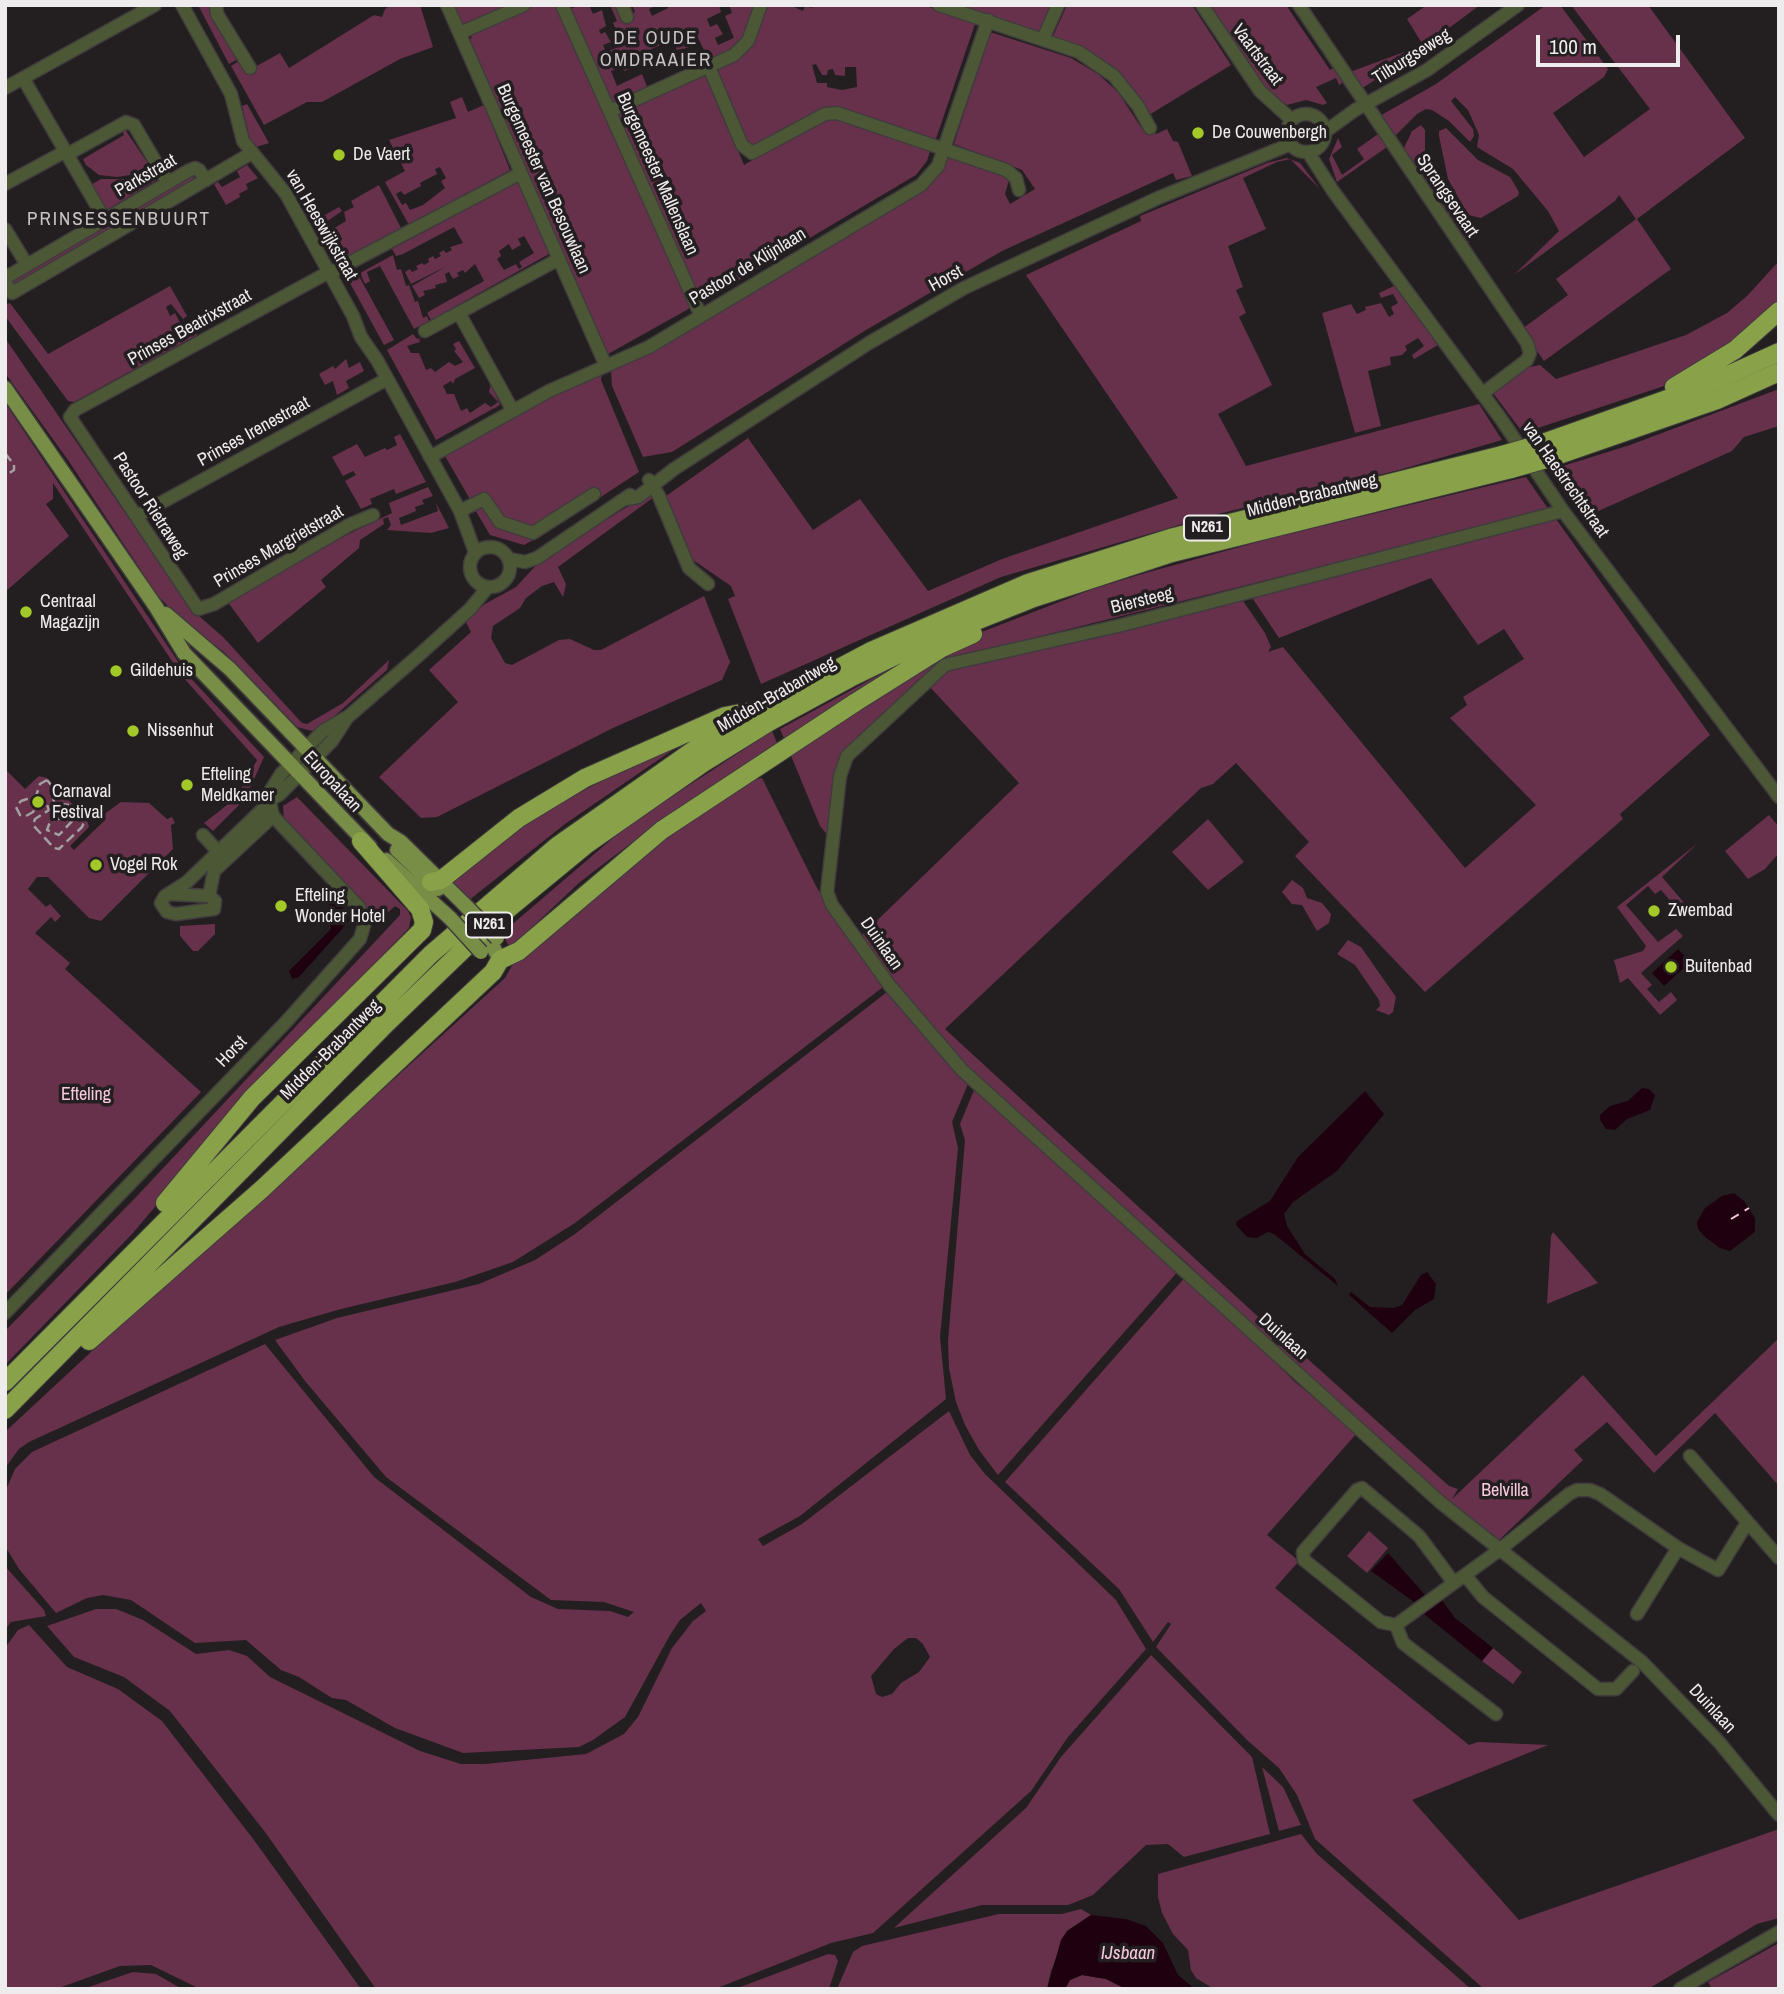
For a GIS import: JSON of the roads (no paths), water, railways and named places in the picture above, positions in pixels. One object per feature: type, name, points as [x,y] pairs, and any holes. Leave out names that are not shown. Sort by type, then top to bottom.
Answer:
[{"type":"highway","name":"N261","points":[[1567,436],[1705,370],[1735,350],[1779,311]]},
{"type":"highway","name":"Midden-Brabantweg","points":[[1545,451],[1567,436],[1704,386],[1779,352]]},
{"type":"highway","name":"Midden-Brabantweg","points":[[11,1405],[444,966],[567,859],[681,777],[790,710],[926,641],[1063,587],[1226,538],[1506,462],[1717,400],[1779,372]]},
{"type":"highway","name":"N261","points":[[1717,400],[1748,396],[1779,385]]},
{"type":"highway","name":"Midden-Brabantweg","points":[[5,1382],[374,1010],[464,924],[606,810],[695,749],[763,708],[908,633],[1048,576],[1170,538],[1506,462]]},
{"type":"highway","name":"N261","points":[[11,1405],[39,1386],[262,1189],[493,972],[500,960],[519,951],[663,830],[942,648],[1063,587]]},
{"type":"highway","name":"N261","points":[[436,881],[519,818],[585,778],[725,716],[763,708]]},
{"type":"highway","name":"N261","points":[[62,1322],[252,1098],[422,930],[424,922],[420,909],[361,841]]},
{"type":"main road","name":"Europalaan","points":[[5,388],[156,607],[184,653],[361,841],[457,910],[490,944]]},
{"type":"main road","name":"Europalaan","points":[[156,607],[230,669],[436,881],[457,910],[490,944],[500,960]]},
{"type":"main road","points":[[490,944],[502,946],[500,960]]},
{"type":"street","points":[[5,88],[155,5]]},
{"type":"street","name":"van Heeswijkstraat","points":[[182,5],[231,94],[243,141],[250,154],[278,181],[353,316],[369,333],[377,360],[481,550]]},
{"type":"street","points":[[216,5],[217,14],[250,68]]},
{"type":"street","name":"Burgemeester van Besouwlaan","points":[[447,5],[606,366]]},
{"type":"street","points":[[460,33],[524,5]]},
{"type":"street","points":[[610,111],[741,50],[748,41],[761,5]]},
{"type":"street","points":[[939,5],[1044,38],[1100,64],[1128,92],[1150,128]]},
{"type":"street","points":[[1044,38],[1058,5]]},
{"type":"street","name":"Vaartstraat","points":[[1202,5],[1260,91],[1292,120]]},
{"type":"street","name":"Sprangsevaart","points":[[1299,5],[1361,107],[1389,141],[1527,343],[1531,353],[1527,360],[1482,394]]},
{"type":"street","name":"Tilburgseweg","points":[[1324,126],[1446,58],[1518,5]]},
{"type":"street","name":"Burgemeester Mallenslaan","points":[[566,6],[701,316]]},
{"type":"street","name":"Pastoor de Klijnlaan","points":[[430,457],[560,385],[649,347],[921,185],[938,166],[988,20]]},
{"type":"street","points":[[709,67],[742,145],[752,153],[815,119],[837,113],[1006,170],[1016,178],[1019,190]]},
{"type":"street","points":[[23,78],[105,220]]},
{"type":"street","points":[[1307,114],[1324,126],[1313,151],[1298,151],[1289,141],[1292,120],[1307,114]]},
{"type":"street","points":[[5,184],[126,122],[134,125],[168,183]]},
{"type":"street","name":"Horst","points":[[509,564],[537,558],[869,343],[964,288],[1080,233],[1289,141]]},
{"type":"street","name":"van Haestrechtstraat","points":[[1313,151],[1327,180],[1563,511],[1779,797]]},
{"type":"street","name":"Parkstraat","points":[[205,180],[195,168],[27,265],[5,280],[12,293],[250,154]]},
{"type":"street","name":"Prinses Beatrixstraat","points":[[70,417],[75,410],[329,272],[521,173]]},
{"type":"street","points":[[5,229],[27,265]]},
{"type":"street","points":[[425,331],[559,259]]},
{"type":"street","points":[[459,313],[513,411]]},
{"type":"street","name":"Prinses Irenestraat","points":[[137,516],[387,379]]},
{"type":"street","name":"Pastoor Rietraweg","points":[[70,417],[194,605],[204,610]]},
{"type":"street","points":[[651,483],[689,568],[708,584]]},
{"type":"street","points":[[460,511],[484,499],[500,522],[533,533],[594,494]]},
{"type":"street","name":"Biersteeg","points":[[832,843],[840,776],[847,756],[945,665],[1122,625],[1563,511]]},
{"type":"street","name":"Prinses Margrietstraat","points":[[204,610],[349,525],[373,515]]},
{"type":"street","points":[[500,549],[509,564],[501,584],[482,585],[470,564],[481,550],[500,549]]},
{"type":"street","points":[[168,894],[209,896],[216,903],[212,911],[176,914],[163,908],[162,899],[168,894],[187,882],[221,854],[270,807],[295,770],[311,753],[332,741],[349,716],[474,605],[482,585]]},
{"type":"street","name":"Horst","points":[[5,1313],[285,1023],[360,939],[365,922],[359,907],[270,807]]},
{"type":"street","points":[[203,835],[221,854]]},
{"type":"street","name":"Duinlaan","points":[[832,843],[827,892],[832,905],[890,986],[949,1058],[1318,1393],[1499,1551],[1654,1674],[1734,1759],[1779,1815]]},
{"type":"street","points":[[209,896],[221,854]]},
{"type":"street","points":[[1690,1456],[1779,1558]]},
{"type":"street","points":[[1454,1583],[1419,1536],[1365,1490],[1357,1490],[1302,1556],[1381,1622],[1396,1625],[1499,1551],[1569,1494],[1590,1490],[1653,1528],[1678,1548],[1718,1570],[1747,1523]]},
{"type":"street","points":[[1637,1614],[1678,1548]]},
{"type":"street","points":[[1465,1575],[1483,1597],[1598,1689],[1616,1689],[1633,1671]]},
{"type":"street","points":[[1396,1625],[1396,1632],[1403,1643],[1496,1714]]},
{"type":"street","points":[[1680,1989],[1779,1931]]},
{"type":"water","points":[[326,891],[349,914],[350,920],[299,977],[292,979],[289,971],[331,929],[329,923],[337,914],[322,897]]},
{"type":"water","name":"Buitenbad","points":[[1678,949],[1690,962],[1664,986],[1652,973]]},
{"type":"water","points":[[1642,1088],[1649,1089],[1655,1095],[1650,1110],[1627,1119],[1615,1130],[1606,1129],[1600,1115],[1610,1106],[1628,1101]]},
{"type":"water","points":[[1365,1091],[1384,1114],[1337,1171],[1293,1202],[1284,1214],[1287,1226],[1305,1254],[1335,1279],[1338,1286],[1274,1234],[1268,1232],[1257,1238],[1247,1237],[1236,1225],[1237,1221],[1270,1201],[1298,1157]]},
{"type":"water","points":[[1734,1193],[1744,1201],[1755,1218],[1755,1232],[1730,1251],[1720,1248],[1705,1237],[1698,1229],[1697,1222],[1705,1208],[1722,1196]]},
{"type":"water","points":[[1427,1272],[1436,1284],[1434,1299],[1415,1310],[1392,1333],[1349,1295],[1351,1292],[1370,1307],[1394,1308],[1402,1305],[1421,1275]]},
{"type":"water","points":[[1388,1553],[1425,1595],[1414,1602],[1371,1571]]},
{"type":"water","points":[[1442,1600],[1454,1617],[1493,1648],[1482,1661],[1424,1614]]},
{"type":"water","name":"IJsbaan","points":[[1091,1915],[1126,1919],[1146,1926],[1163,1943],[1178,1975],[1195,1989],[1126,1989],[1106,1979],[1082,1975],[1070,1980],[1065,1989],[1047,1989],[1061,1940],[1067,1931]]},
{"type":"railway","points":[[5,453],[14,465],[14,470],[5,476]]},
{"type":"railway","points":[[47,780],[52,786],[54,803],[69,805],[73,810],[71,814],[50,822],[47,830],[59,835],[78,815],[85,820],[82,827],[59,849],[54,848],[33,825],[35,819],[49,810],[46,802],[39,802],[33,812],[26,816],[20,815],[16,807],[21,801],[36,796],[40,784],[47,780]]},
{"type":"place","name":"De Couwenbergh","points":[[1198,133]]},
{"type":"place","name":"De Vaert","points":[[339,155]]},
{"type":"place","name":"Centraal Magazijn","points":[[26,612]]},
{"type":"place","name":"Gildehuis","points":[[116,671]]},
{"type":"place","name":"Nissenhut","points":[[133,731]]},
{"type":"place","name":"Efteling Meldkamer","points":[[187,785]]},
{"type":"place","name":"Carnaval Festival","points":[[38,802]]},
{"type":"place","name":"Vogel Rok","points":[[96,865]]},
{"type":"place","name":"Efteling Wonder Hotel","points":[[281,906]]},
{"type":"place","name":"Zwembad","points":[[1654,911]]},
{"type":"place","name":"Buitenbad","points":[[1671,967]]},
{"type":"district","name":"DE OUDE OMDRAAIER","points":[[656,50]]},
{"type":"district","name":"PRINSESSENBUURT","points":[[119,220]]},
{"type":"park label","name":"Efteling","points":[[86,1095]]},
{"type":"park label","name":"Belvilla","points":[[1505,1491]]}]
